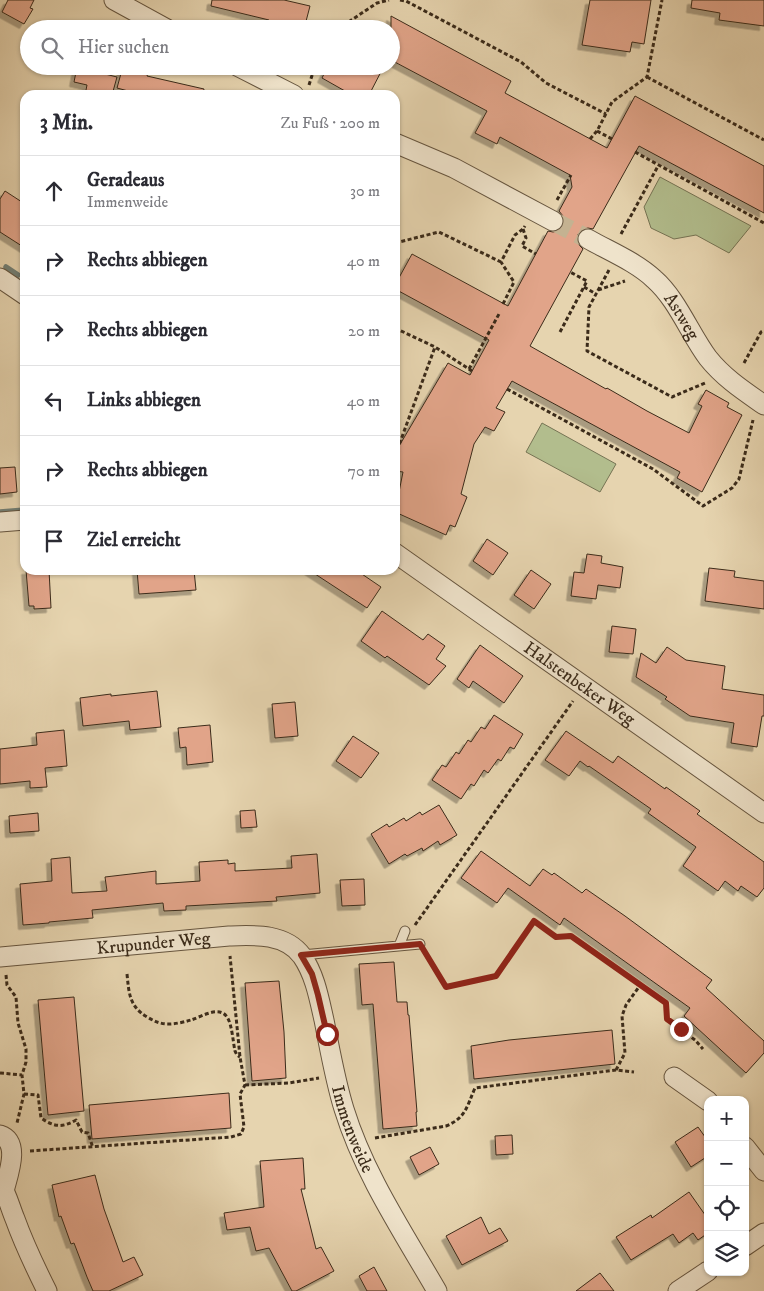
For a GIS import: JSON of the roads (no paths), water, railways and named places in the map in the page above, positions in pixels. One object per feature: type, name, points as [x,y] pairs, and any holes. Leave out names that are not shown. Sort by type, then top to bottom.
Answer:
[{"type":"street","points":[[114,0],[151,20]]},
{"type":"street","points":[[260,75],[298,90]]},
{"type":"street","points":[[400,145],[454,168],[554,221]]},
{"type":"street","name":"Astweg","points":[[588,239],[638,267],[654,279],[680,313],[707,357],[721,373],[760,409]]},
{"type":"street","points":[[0,278],[20,292]]},
{"type":"street","points":[[0,522],[20,520]]},
{"type":"street","name":"Halstenbeker Weg","points":[[400,557],[764,813]]},
{"type":"street","name":"Krupunder Weg","points":[[3,963],[147,943],[255,935],[273,937],[290,944],[301,955]]},
{"type":"street","name":"Immenweide","points":[[301,955],[312,974],[344,1108],[356,1141],[373,1179],[436,1291]]},
{"type":"street","points":[[674,1077],[704,1098]]},
{"type":"street","points":[[8,1131],[6,1138],[9,1140],[12,1149],[11,1160],[2,1187],[23,1240],[47,1291]]},
{"type":"street","points":[[749,1152],[764,1170]]},
{"type":"street","points":[[749,1243],[764,1233]]},
{"type":"street","points":[[678,1291],[704,1274]]},
{"type":"lane","points":[[399,946],[405,931]]},
{"type":"lane","points":[[301,955],[420,944]]},
{"type":"waterway","points":[[6,267],[18,275]]},
{"type":"waterway","points":[[0,512],[20,510]]},
{"type":"tunnel","points":[[553,221],[588,239]]}]
